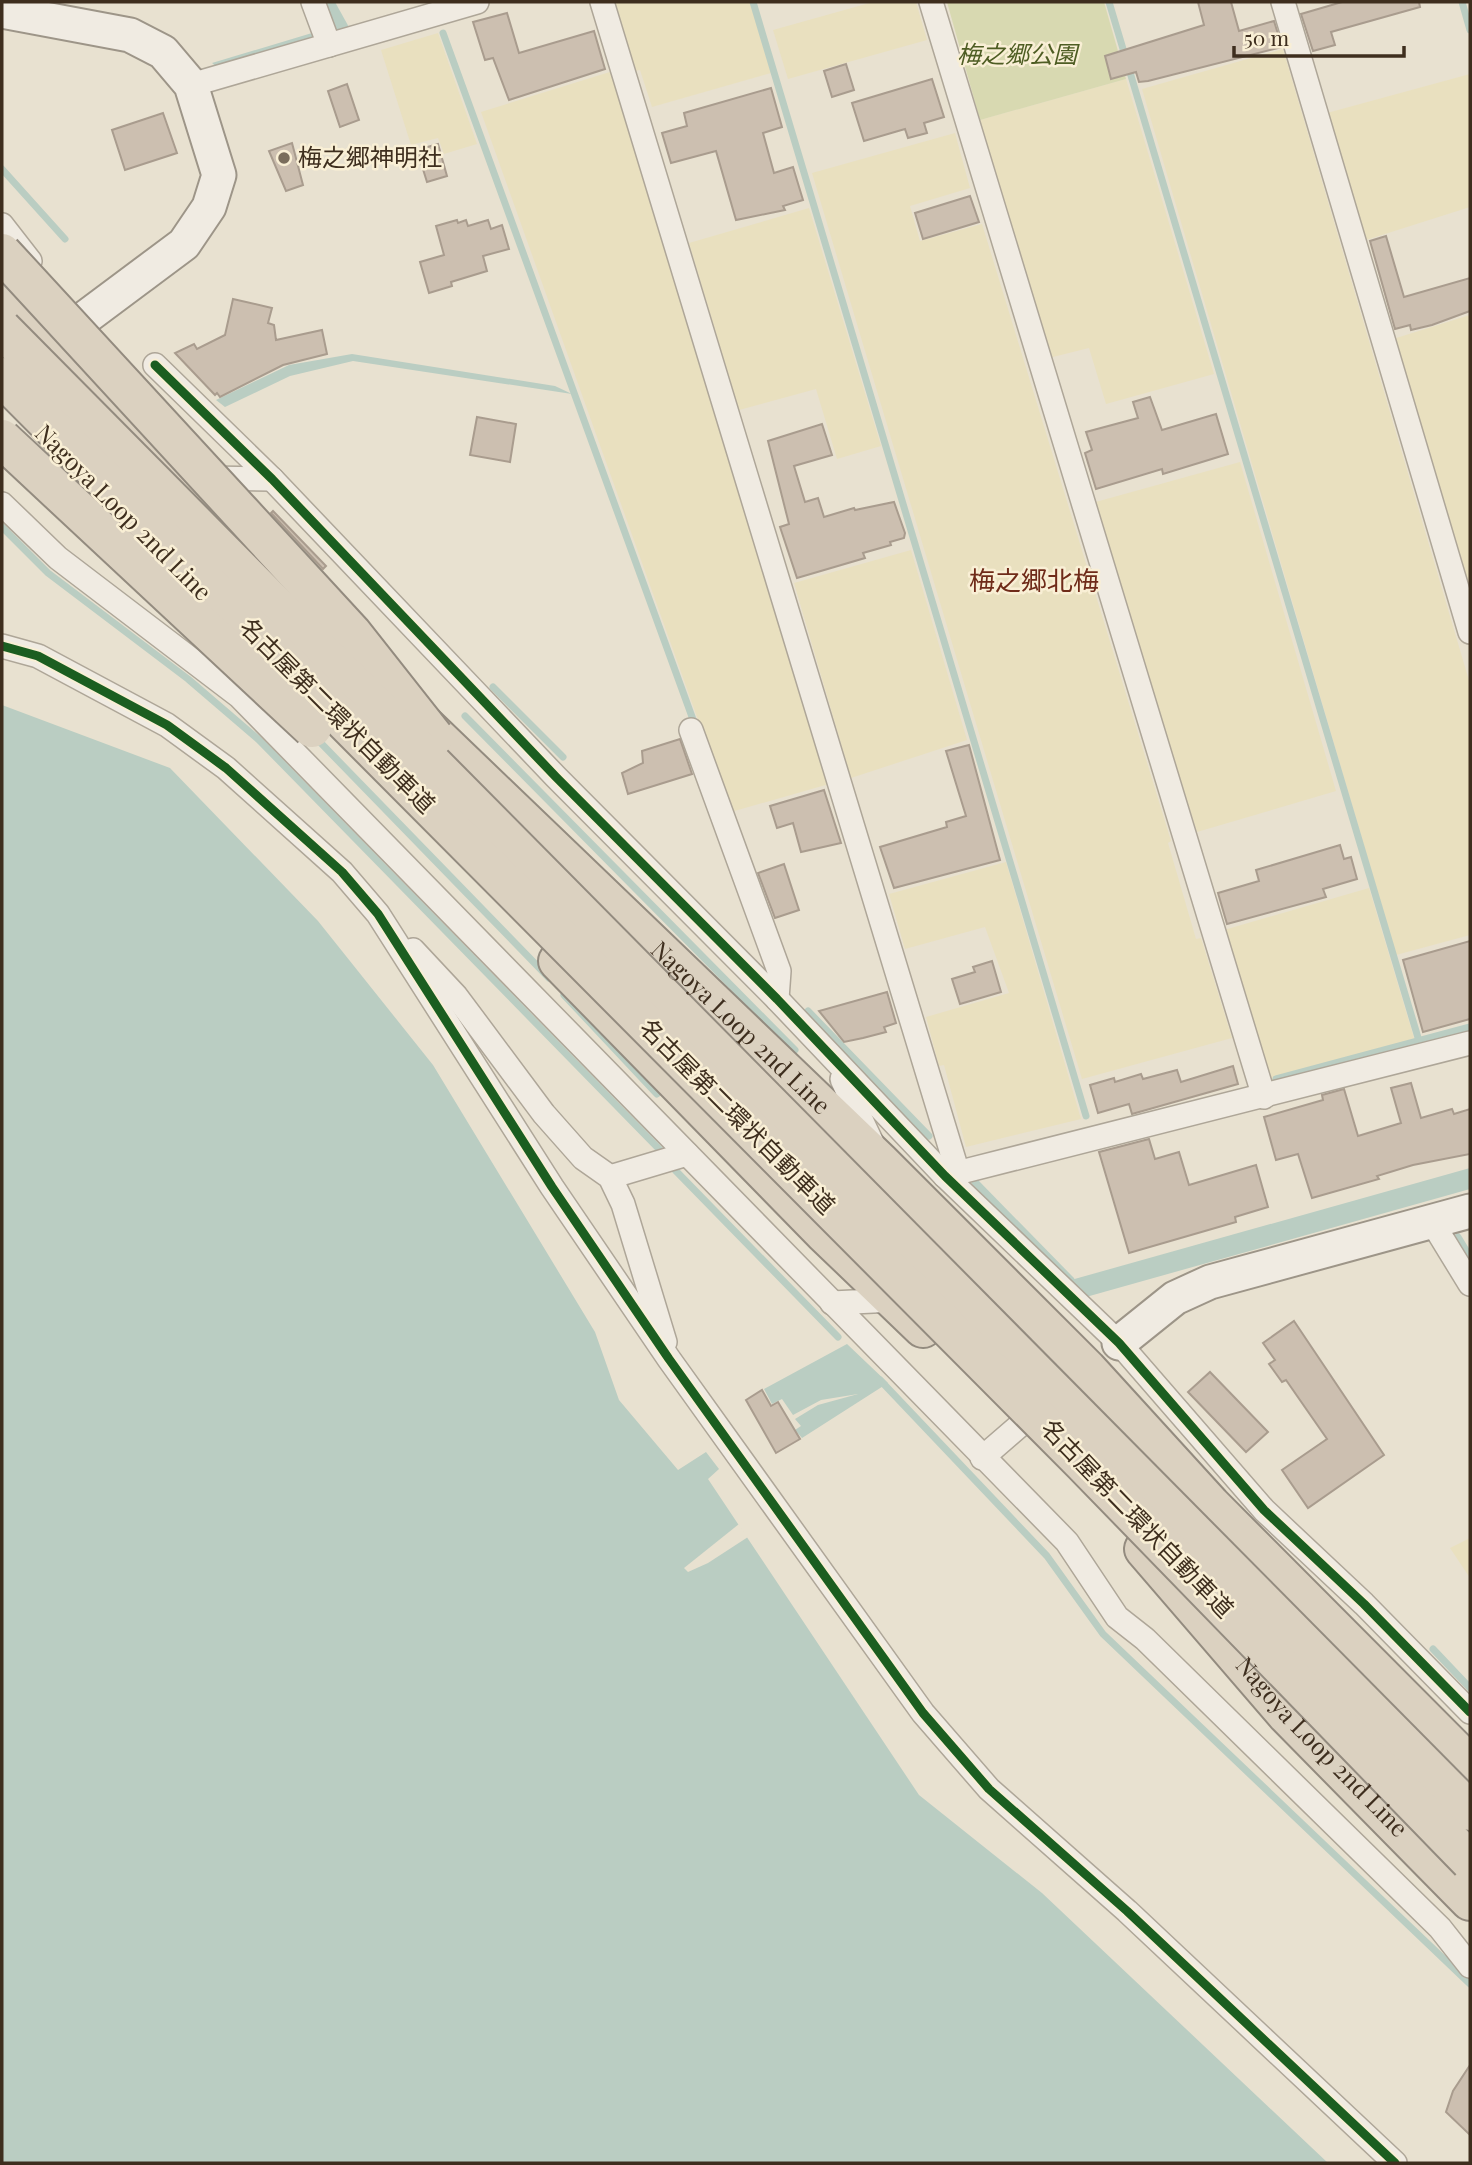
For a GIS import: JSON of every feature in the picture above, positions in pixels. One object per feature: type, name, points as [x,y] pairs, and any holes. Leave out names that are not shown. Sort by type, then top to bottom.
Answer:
[{"type":"highway","points":[[2,253],[352,633],[558,892]]},
{"type":"highway","name":"Nagoya Loop 2nd Line","points":[[2,298],[425,726],[880,1162],[1087,1369],[1211,1505],[1470,1766]]},
{"type":"highway","name":"名古屋第二環状自動車道","points":[[2,329],[1470,1811]]},
{"type":"highway","name":"名古屋第二環状自動車道","points":[[2,379],[548,929],[1083,1462],[1470,1861]]},
{"type":"highway","name":"Nagoya Loop 2nd Line","points":[[2,391],[409,803],[637,1045],[894,1300],[1101,1499],[1287,1715],[1470,1901]]},
{"type":"highway","points":[[2,439],[159,583],[355,770],[548,929]]},
{"type":"street","points":[[313,2],[329,45]]},
{"type":"street","points":[[191,85],[477,2]]},
{"type":"street","points":[[602,2],[951,1174]]},
{"type":"street","points":[[931,2],[1264,1097]]},
{"type":"street","points":[[1283,2],[1470,632]]},
{"type":"street","points":[[2,11],[130,35],[163,52],[191,85],[219,175],[209,207],[184,244],[2,379]]},
{"type":"street","points":[[2,225],[77,322]]},
{"type":"street","points":[[155,365],[272,479],[556,778],[1119,1342],[1264,1510],[1364,1604],[1470,1712]]},
{"type":"street","points":[[176,477],[272,479]]},
{"type":"street","points":[[2,504],[58,558],[239,696],[1067,1542],[1117,1617],[1145,1639],[1440,1928],[1470,1966]]},
{"type":"street","points":[[2,646],[38,656],[167,725],[226,768],[342,872],[456,996],[544,1114],[583,1158],[610,1177],[623,1204],[669,1359]]},
{"type":"street","points":[[691,730],[779,971],[777,999]]},
{"type":"street","points":[[378,914],[552,1187],[669,1359],[923,1713],[989,1789],[1127,1910],[1395,2163]]},
{"type":"street","points":[[951,1174],[1470,1043]]},
{"type":"street","points":[[819,1044],[846,1083],[880,1162]]},
{"type":"street","points":[[610,1177],[687,1154]]},
{"type":"street","points":[[982,1458],[1175,1298],[1210,1282],[1470,1211]]},
{"type":"street","points":[[1432,1222],[1470,1284]]},
{"type":"street","points":[[832,1303],[894,1300]]},
{"type":"street","points":[[1211,1505],[1264,1510]]},
{"type":"shaded area","points":[[326,2],[335,2],[350,29],[337,32]]},
{"type":"shaded area","points":[[615,2],[750,2],[771,73],[652,107],[640,70],[635,71]]},
{"type":"shaded area","points":[[873,2],[916,2],[927,40],[788,79],[773,30]]},
{"type":"shaded area","points":[[312,33],[314,39],[218,68],[212,63]]},
{"type":"shaded area","points":[[438,33],[477,144],[444,154],[438,138],[411,145],[381,50]]},
{"type":"shaded area","points":[[1283,49],[1470,684],[1470,935],[1396,955],[1142,89]]},
{"type":"shaded area","points":[[613,71],[829,784],[731,812],[481,112]]},
{"type":"shaded area","points":[[1470,74],[1470,207],[1363,241],[1327,113]]},
{"type":"shaded area","points":[[1126,79],[1214,374],[1106,404],[1089,348],[1049,358],[980,120]]},
{"type":"shaded area","points":[[955,133],[970,188],[910,206],[920,241],[982,224],[1171,841],[1168,843],[1196,939],[1201,938],[1232,1038],[1082,1079],[812,173]]},
{"type":"shaded area","points":[[809,208],[881,446],[837,459],[816,389],[739,410],[689,243]]},
{"type":"shaded area","points":[[1470,315],[1470,600],[1393,339]]},
{"type":"shaded area","points":[[352,354],[555,386],[572,394],[353,361],[290,376],[225,407],[216,400],[289,365]]},
{"type":"shaded area","points":[[1240,462],[1336,791],[1197,832],[1092,503]]},
{"type":"shaded area","points":[[911,550],[967,740],[851,778],[794,583]]},
{"type":"shaded area","points":[[2,705],[170,768],[318,921],[433,1065],[595,1332],[619,1400],[678,1470],[706,1452],[719,1469],[708,1479],[919,1795],[1042,1893],[1328,2163],[2,2163]]},
{"type":"shaded area","points":[[1006,862],[1081,1119],[966,1147],[944,1065],[939,1066],[926,1017],[1009,993],[985,927],[905,949],[889,894]]},
{"type":"shaded area","points":[[1369,888],[1417,1048],[1276,1085],[1269,1081],[1224,930]]},
{"type":"shaded area","points":[[1470,1168],[1470,1189],[1086,1297],[1071,1280]]},
{"type":"shaded area","points":[[847,1344],[888,1383],[802,1438],[795,1430],[801,1426],[795,1419],[818,1405],[858,1394],[821,1400],[793,1415],[782,1399],[772,1404],[764,1389]]},
{"type":"shaded area","points":[[1470,1538],[1470,1578],[1450,1548]]},
{"type":"green space","name":"梅之郷公園","points":[[947,2],[1104,2],[1126,79],[980,120]]},
{"type":"pier","points":[[739,1524],[748,1537],[708,1563],[688,1572],[684,1568]]},
{"type":"building","points":[[1198,2],[1231,2],[1239,31],[1274,21],[1282,47],[1148,81],[1139,82],[1136,72],[1111,79],[1105,56],[1204,25]]},
{"type":"building","points":[[1342,2],[1419,2],[1420,7],[1331,32],[1335,45],[1313,51],[1301,14]]},
{"type":"building","points":[[507,13],[519,53],[594,31],[605,69],[509,100],[493,58],[485,60],[473,22]]},
{"type":"building","points":[[846,64],[854,90],[832,97],[824,71]]},
{"type":"building","points":[[932,79],[944,117],[924,123],[927,133],[908,138],[905,129],[864,141],[852,103]]},
{"type":"building","points":[[347,84],[359,120],[340,127],[328,91]]},
{"type":"building","points":[[771,88],[782,127],[763,133],[774,173],[793,167],[803,200],[783,206],[785,210],[736,220],[716,151],[671,163],[662,133],[687,126],[684,113]]},
{"type":"building","points":[[163,113],[177,153],[125,170],[112,130]]},
{"type":"building","points":[[292,143],[303,185],[286,191],[269,151]]},
{"type":"building","points":[[438,144],[447,176],[427,182],[417,150]]},
{"type":"building","points":[[970,196],[979,222],[923,239],[915,213]]},
{"type":"building","points":[[457,220],[458,223],[466,220],[468,226],[488,220],[491,229],[502,225],[509,249],[483,256],[487,271],[451,282],[452,286],[429,293],[420,262],[444,255],[436,226]]},
{"type":"building","points":[[1386,236],[1404,297],[1470,278],[1470,311],[1432,325],[1411,330],[1410,325],[1395,329],[1370,241]]},
{"type":"building","points":[[233,299],[272,308],[268,323],[274,325],[276,340],[322,330],[327,354],[283,365],[220,397],[217,393],[215,395],[175,353],[194,344],[197,349],[225,335]]},
{"type":"building","points":[[1150,397],[1162,430],[1216,414],[1228,454],[1163,474],[1162,469],[1096,489],[1085,453],[1092,450],[1086,432],[1138,418],[1133,402]]},
{"type":"building","points":[[477,417],[516,424],[510,462],[470,455]]},
{"type":"building","points":[[822,424],[832,455],[794,466],[805,502],[818,498],[824,517],[854,508],[855,510],[894,502],[905,533],[904,538],[890,542],[891,545],[863,553],[865,558],[797,578],[780,527],[789,524],[768,441]]},
{"type":"building","points":[[273,511],[326,566],[323,569],[271,513]]},
{"type":"building","points":[[680,739],[692,774],[628,794],[622,773],[643,763],[642,751]]},
{"type":"building","points":[[969,745],[1000,860],[894,888],[880,847],[947,827],[946,822],[966,816],[946,751]]},
{"type":"building","points":[[824,790],[841,843],[801,852],[793,823],[777,828],[770,806]]},
{"type":"building","points":[[1340,845],[1344,859],[1351,857],[1357,879],[1323,889],[1326,897],[1227,924],[1218,893],[1259,881],[1256,870]]},
{"type":"building","points":[[784,864],[799,910],[775,918],[758,873]]},
{"type":"building","points":[[1470,941],[1470,1019],[1423,1032],[1403,960]]},
{"type":"building","points":[[992,961],[1001,992],[960,1004],[952,979],[975,972],[973,967]]},
{"type":"building","points":[[887,992],[896,1023],[884,1027],[886,1032],[844,1042],[819,1011]]},
{"type":"building","points":[[1233,1066],[1238,1084],[1132,1114],[1129,1104],[1098,1113],[1090,1085],[1114,1078],[1115,1082],[1141,1074],[1143,1079],[1177,1070],[1181,1082]]},
{"type":"building","points":[[1411,1083],[1421,1118],[1452,1109],[1454,1114],[1470,1109],[1470,1154],[1413,1165],[1377,1176],[1379,1179],[1312,1198],[1298,1154],[1276,1160],[1264,1117],[1323,1100],[1322,1095],[1344,1089],[1358,1136],[1401,1123],[1391,1088]]},
{"type":"building","points":[[1149,1139],[1155,1159],[1179,1152],[1189,1185],[1256,1165],[1268,1207],[1235,1217],[1236,1222],[1129,1253],[1099,1152]]},
{"type":"building","points":[[1294,1321],[1384,1455],[1308,1508],[1282,1470],[1327,1439],[1286,1380],[1282,1382],[1269,1364],[1275,1360],[1263,1343]]},
{"type":"building","points":[[1210,1372],[1268,1432],[1246,1452],[1188,1392]]},
{"type":"building","points":[[762,1390],[771,1406],[778,1402],[800,1439],[776,1453],[746,1400]]},
{"type":"building","points":[[1470,2065],[1470,2135],[1446,2112],[1453,2091]]},
{"type":"waterway","points":[[753,2],[1086,1116]]},
{"type":"waterway","points":[[1109,2],[1419,1041]]},
{"type":"waterway","points":[[1462,2],[1470,30]]},
{"type":"waterway","points":[[443,33],[695,725]]},
{"type":"waterway","points":[[2,169],[65,239]]},
{"type":"waterway","points":[[2,527],[48,573],[188,679],[259,740],[661,1151]]},
{"type":"waterway","points":[[493,687],[563,757]]},
{"type":"waterway","points":[[465,716],[795,1050]]},
{"type":"waterway","points":[[316,738],[549,978]]},
{"type":"waterway","points":[[564,995],[657,1094]]},
{"type":"waterway","points":[[808,1011],[929,1136]]},
{"type":"waterway","points":[[1276,1079],[1470,1027]]},
{"type":"waterway","points":[[675,1170],[838,1337]]},
{"type":"waterway","points":[[975,1182],[1071,1280]]},
{"type":"waterway","points":[[1458,1237],[1470,1257]]},
{"type":"waterway","points":[[880,1380],[1047,1556],[1103,1634],[1470,1984]]},
{"type":"waterway","points":[[1433,1649],[1470,1688]]},
{"type":"cycle path","points":[[155,365],[272,479],[556,777],[777,999],[945,1176],[1119,1343],[1264,1510],[1364,1604],[1470,1712]]},
{"type":"cycle path","points":[[2,646],[38,656],[167,725],[226,768],[342,872],[378,914],[552,1187],[669,1359],[923,1713],[989,1789],[1127,1911],[1395,2163]]},
{"type":"place","name":"梅之郷神明社","points":[[284,158]]},
{"type":"district","name":"梅之郷北梅","points":[[1034,581]]}]
